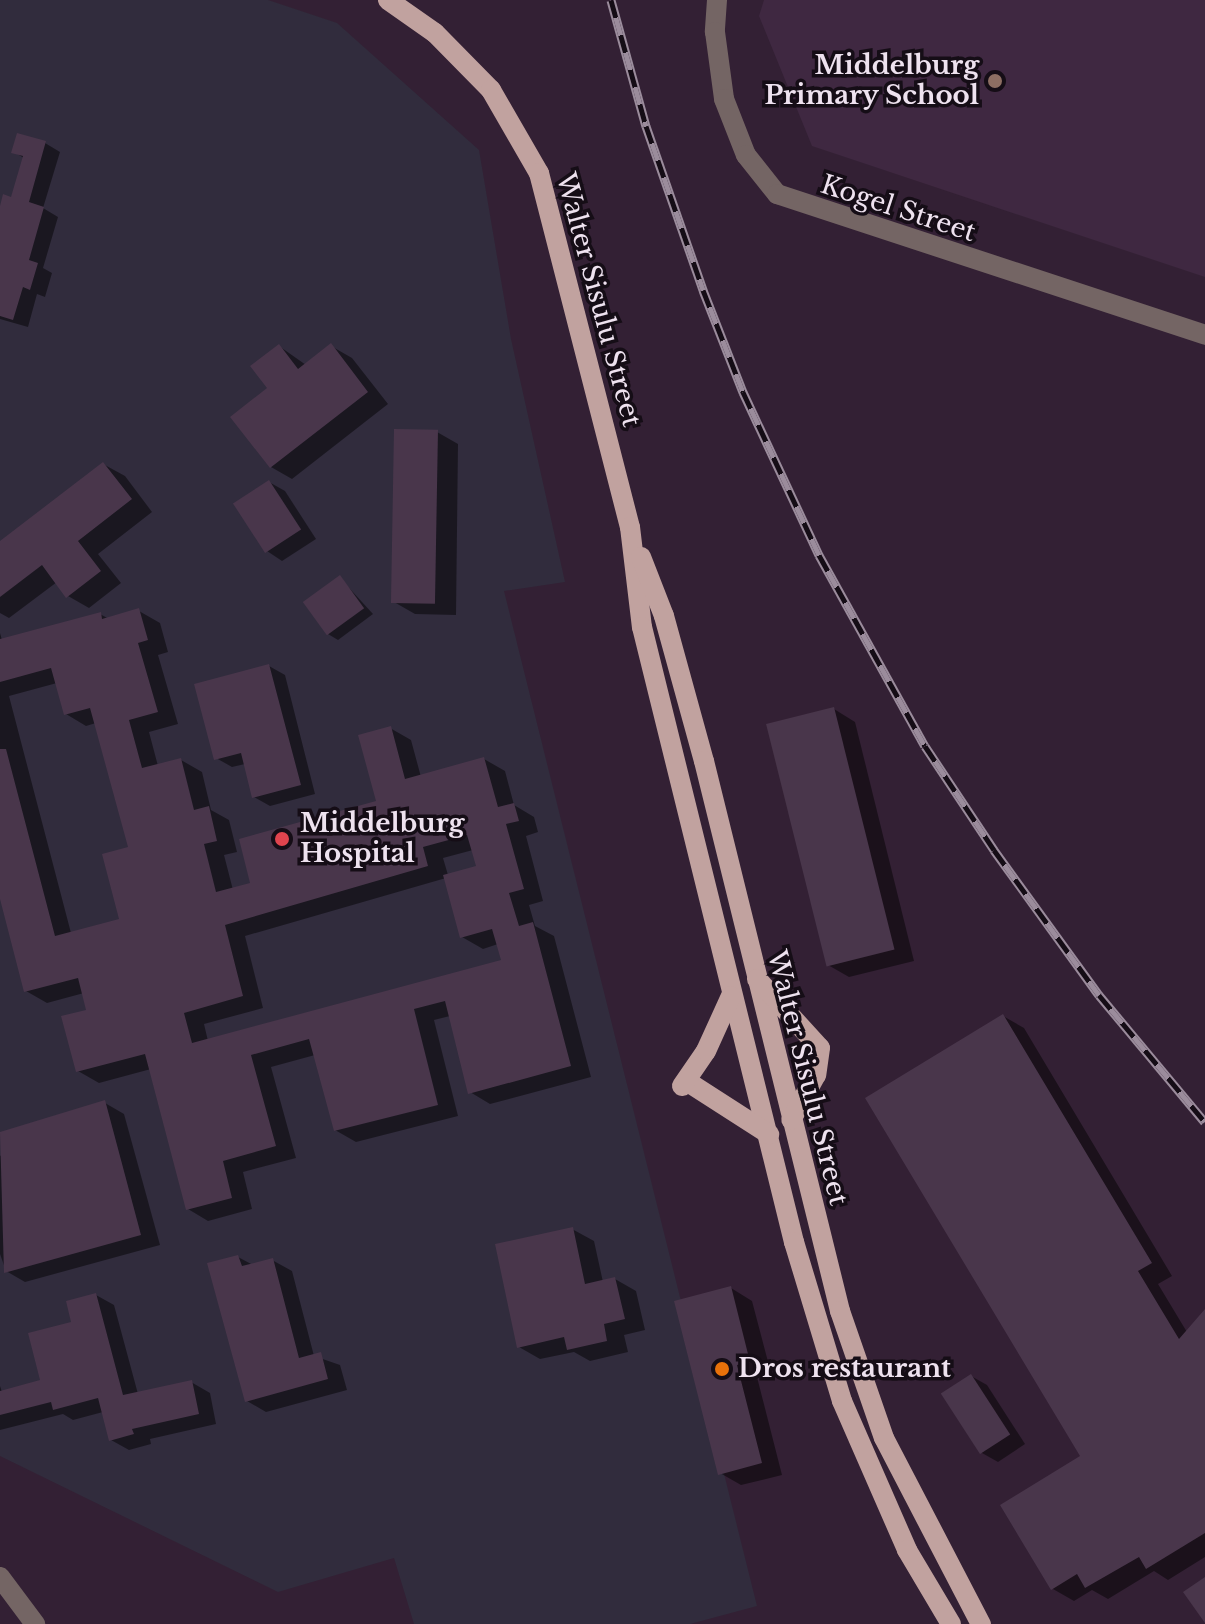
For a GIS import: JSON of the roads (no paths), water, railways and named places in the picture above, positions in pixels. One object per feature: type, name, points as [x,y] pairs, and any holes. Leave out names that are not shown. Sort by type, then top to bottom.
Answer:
[{"type":"main road","name":"Walter Sisulu Street","points":[[388,0],[435,33],[491,90],[539,173],[630,527],[668,631],[840,1311],[884,1438],[981,1624]]},
{"type":"main road","name":"Walter Sisulu Street","points":[[630,527],[642,627],[794,1242],[842,1401],[907,1550],[951,1624]]},
{"type":"main road","points":[[754,975],[820,1048],[816,1075],[791,1120]]},
{"type":"main road","points":[[731,996],[687,1085],[769,1134]]},
{"type":"street","name":"Kogel Street","points":[[717,0],[716,47],[724,99],[746,155],[777,194],[1205,335]]},
{"type":"street","points":[[0,1577],[35,1624]]},
{"type":"railway","points":[[611,0],[646,126],[703,290],[743,392],[819,555],[925,746],[994,850],[1099,995],[1205,1122]]},
{"type":"place","name":"Middelburg Primary School","points":[[995,81]]},
{"type":"place","name":"Middelburg Hospital","points":[[282,839]]},
{"type":"place","name":"Dros restaurant","points":[[722,1369]]}]
